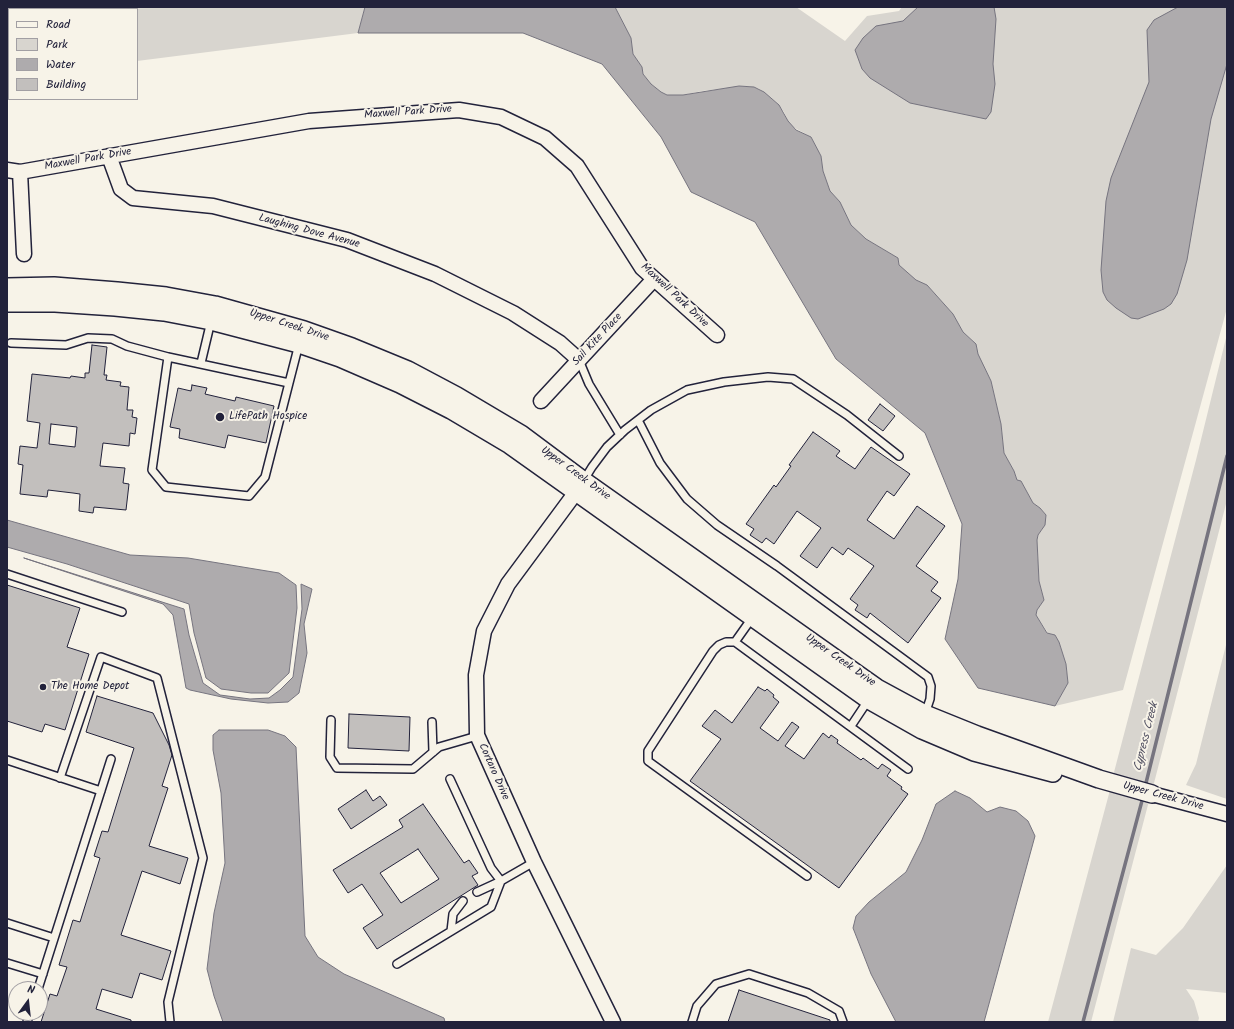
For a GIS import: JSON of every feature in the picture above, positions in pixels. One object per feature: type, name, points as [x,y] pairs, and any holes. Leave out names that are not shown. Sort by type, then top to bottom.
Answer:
[{"type":"street","name":"Maxwell Park Drive","points":[[13,171],[309,121],[459,110],[502,117],[545,138],[576,166],[642,268],[717,335]]},
{"type":"street","name":"Laughing Dove Avenue","points":[[108,156],[121,189],[133,198],[212,206],[347,240],[435,274],[513,312],[560,343],[579,360]]},
{"type":"street","points":[[13,171],[24,254]]},
{"type":"street","name":"Sail Kite Place","points":[[541,401],[654,280]]},
{"type":"street","name":"Upper Creek Drive","points":[[7,287],[54,286],[166,296],[340,358],[393,381],[451,410],[580,486],[922,730],[974,752],[1046,772],[1099,779]]},
{"type":"street","name":"Upper Creek Drive","points":[[7,303],[56,303],[164,312],[249,313],[352,347],[408,370],[457,396],[521,434],[580,486],[752,618],[873,694],[977,735],[1099,779],[1227,814]]},
{"type":"street","name":"Cortaro Drive","points":[[580,486],[508,584],[484,631],[476,675],[477,736],[534,862],[613,1022]]},
{"type":"lane","points":[[201,363],[213,313]]},
{"type":"lane","points":[[11,343],[66,345],[88,338],[112,339],[127,346],[168,357],[289,382]]},
{"type":"lane","points":[[168,357],[152,470],[166,487],[249,496],[265,477],[299,344]]},
{"type":"lane","points":[[579,360],[589,384],[620,435]]},
{"type":"lane","points":[[580,486],[607,447],[651,410],[687,390],[724,382],[768,377],[793,379],[847,415],[899,456]]},
{"type":"lane","points":[[638,420],[660,463],[687,500],[717,526],[784,570],[928,677],[931,686],[930,699],[925,714]]},
{"type":"lane","points":[[7,574],[122,612]]},
{"type":"lane","points":[[735,642],[752,618]]},
{"type":"lane","points":[[807,876],[648,761],[648,751],[713,651],[719,645],[726,642],[735,642],[908,769]]},
{"type":"lane","points":[[60,778],[101,657],[157,678],[203,858],[168,1002],[170,1022]]},
{"type":"lane","points":[[851,726],[873,694]]},
{"type":"lane","points":[[330,720],[330,758],[337,768],[413,769],[438,747],[477,736]]},
{"type":"lane","points":[[432,722],[433,752]]},
{"type":"lane","points":[[41,981],[111,759]]},
{"type":"lane","points":[[7,760],[101,791]]},
{"type":"lane","points":[[450,779],[491,868],[501,880]]},
{"type":"lane","points":[[477,892],[534,862]]},
{"type":"lane","points":[[397,964],[492,907],[501,880]]},
{"type":"lane","points":[[451,931],[453,914],[463,901]]},
{"type":"lane","points":[[7,923],[54,938]]},
{"type":"lane","points":[[7,963],[43,974]]},
{"type":"lane","points":[[692,1022],[697,1006],[716,984],[750,974],[808,993],[839,1010],[843,1022]]},
{"type":"green space","points":[[7,7],[365,7],[358,33],[138,61],[138,8],[8,8],[7,72]]},
{"type":"green space","points":[[615,7],[796,7],[845,41],[867,16],[899,11],[902,7],[1227,7],[1227,308],[1123,690],[1055,706],[1068,683],[1066,664],[1059,642],[1055,635],[1048,633],[1036,615],[1037,610],[1044,600],[1039,581],[1037,540],[1038,535],[1042,530],[1046,515],[1033,503],[1021,481],[1017,480],[1014,471],[1004,453],[1001,424],[991,381],[977,354],[977,349],[972,340],[963,332],[953,314],[927,285],[919,283],[902,269],[899,265],[898,258],[866,239],[851,225],[840,202],[830,191],[823,171],[821,156],[811,137],[793,127],[776,102],[759,89],[748,86],[702,91],[683,95],[667,95],[661,92],[651,84],[643,74],[642,67],[633,54],[631,38]]},
{"type":"green space","points":[[1227,334],[1227,500],[1153,787],[1113,776],[1196,460]]},
{"type":"green space","points":[[1227,641],[1227,799],[1186,785],[1196,764]]},
{"type":"green space","points":[[1110,790],[1149,801],[1091,1022],[1048,1022]]},
{"type":"green space","points":[[1227,865],[1227,993],[1186,989],[1194,1001],[1199,1018],[1198,1022],[1113,1022],[1131,948],[1156,955],[1183,928]]},
{"type":"water","points":[[365,7],[615,7],[631,38],[633,54],[642,67],[643,74],[651,84],[661,92],[667,95],[683,95],[739,86],[754,87],[764,92],[779,105],[788,121],[796,130],[811,137],[821,156],[823,171],[830,191],[840,202],[851,225],[866,239],[898,258],[899,265],[916,280],[927,285],[953,314],[963,332],[976,344],[978,354],[991,381],[1001,424],[1004,453],[1014,471],[1017,480],[1021,481],[1033,503],[1046,515],[1045,525],[1038,535],[1037,540],[1039,581],[1044,600],[1037,610],[1036,615],[1047,633],[1055,635],[1059,642],[1066,664],[1068,683],[1055,706],[978,688],[945,639],[958,579],[962,524],[925,433],[836,359],[755,222],[691,192],[661,137],[602,64],[523,33],[358,33]]},
{"type":"water","points":[[918,7],[994,7],[996,19],[993,64],[995,84],[991,112],[986,119],[910,103],[870,78],[862,69],[855,50],[863,38],[876,26],[903,21]]},
{"type":"water","points":[[1178,7],[1227,7],[1227,64],[1211,119],[1187,260],[1177,294],[1171,304],[1164,309],[1138,319],[1131,318],[1116,308],[1107,300],[1103,292],[1101,270],[1106,201],[1111,178],[1149,82],[1147,30],[1154,20]]},
{"type":"water","points":[[7,520],[130,555],[188,558],[279,573],[296,585],[297,608],[289,673],[268,693],[251,693],[221,689],[206,678],[194,633],[189,604],[67,564],[7,547]]},
{"type":"water","points":[[24,558],[184,609],[189,635],[203,683],[220,695],[250,699],[269,698],[280,690],[293,677],[302,609],[301,584],[312,589],[304,624],[307,653],[299,693],[288,702],[268,703],[231,699],[190,690],[186,688],[173,615],[163,604]]},
{"type":"water","points":[[219,730],[268,730],[285,736],[296,747],[305,936],[318,957],[344,974],[444,1018],[445,1022],[223,1022],[207,969],[214,913],[225,863],[221,793],[213,750],[213,735]]},
{"type":"water","points":[[955,791],[970,798],[987,812],[1000,807],[1016,811],[1028,821],[1035,836],[984,1022],[896,1022],[871,974],[853,928],[856,916],[869,902],[906,872],[922,840],[936,804]]},
{"type":"building","points":[[92,345],[107,347],[104,375],[107,375],[106,380],[121,382],[120,386],[129,387],[127,410],[133,410],[132,417],[137,418],[135,434],[130,433],[129,446],[103,443],[100,466],[125,468],[123,483],[129,484],[126,510],[94,507],[93,513],[79,511],[80,494],[48,490],[47,497],[20,494],[23,465],[18,464],[20,446],[37,448],[40,423],[27,421],[32,374],[85,378],[85,373],[89,373]],"holes":[[[51,424],[77,427],[75,447],[49,444]]]},
{"type":"building","points":[[192,385],[207,388],[205,394],[235,401],[236,397],[274,406],[266,443],[228,435],[225,448],[179,438],[180,429],[170,427],[178,388],[191,391]]},
{"type":"building","points":[[880,404],[895,416],[883,431],[868,420]]},
{"type":"building","points":[[813,432],[840,451],[836,456],[855,469],[871,447],[910,474],[894,496],[887,491],[867,520],[894,539],[917,506],[945,526],[916,566],[938,582],[931,591],[941,598],[908,643],[870,613],[867,618],[855,610],[858,605],[850,599],[874,566],[848,548],[843,555],[832,547],[817,568],[800,556],[821,528],[797,511],[774,544],[766,538],[762,543],[750,535],[754,529],[746,524],[774,485],[776,487],[791,466],[789,465]]},
{"type":"building","name":"The Home Depot","points":[[7,585],[80,608],[67,647],[89,654],[65,730],[45,724],[42,732],[7,721]]},
{"type":"building","points":[[758,687],[765,691],[767,689],[779,702],[760,728],[778,741],[792,722],[799,727],[785,746],[804,759],[823,733],[829,738],[831,735],[838,740],[837,743],[861,760],[863,758],[878,769],[882,764],[891,770],[887,776],[902,787],[901,789],[908,794],[839,888],[690,781],[721,739],[702,726],[715,710],[732,723]]},
{"type":"building","points":[[97,696],[153,713],[169,745],[172,755],[162,786],[168,788],[149,846],[188,858],[180,884],[142,871],[121,935],[171,951],[162,980],[140,973],[132,998],[102,989],[96,1009],[131,1020],[131,1022],[41,1022],[48,1021],[48,1000],[50,994],[57,996],[67,967],[59,965],[73,920],[80,922],[100,858],[94,856],[102,831],[108,832],[134,748],[86,732]]},
{"type":"building","points":[[349,714],[410,717],[409,751],[348,748]]},
{"type":"building","points":[[366,790],[373,801],[380,796],[387,805],[351,829],[338,809]]},
{"type":"building","points":[[423,804],[464,863],[469,860],[478,873],[472,876],[478,885],[377,949],[363,928],[383,915],[362,884],[348,893],[333,870],[403,827],[399,820]],"holes":[[[418,849],[439,879],[401,903],[380,873]]]},
{"type":"building","points":[[739,990],[830,1020],[830,1022],[728,1022]]},
{"type":"waterway","name":"Cypress Creek","points":[[1145,787],[1227,456]]},
{"type":"waterway","name":"Cypress Creek","points":[[1083,1022],[1143,797]]},
{"type":"place","name":"LifePath Hospice","points":[[220,417]]},
{"type":"place","name":"The Home Depot","points":[[43,687]]}]
